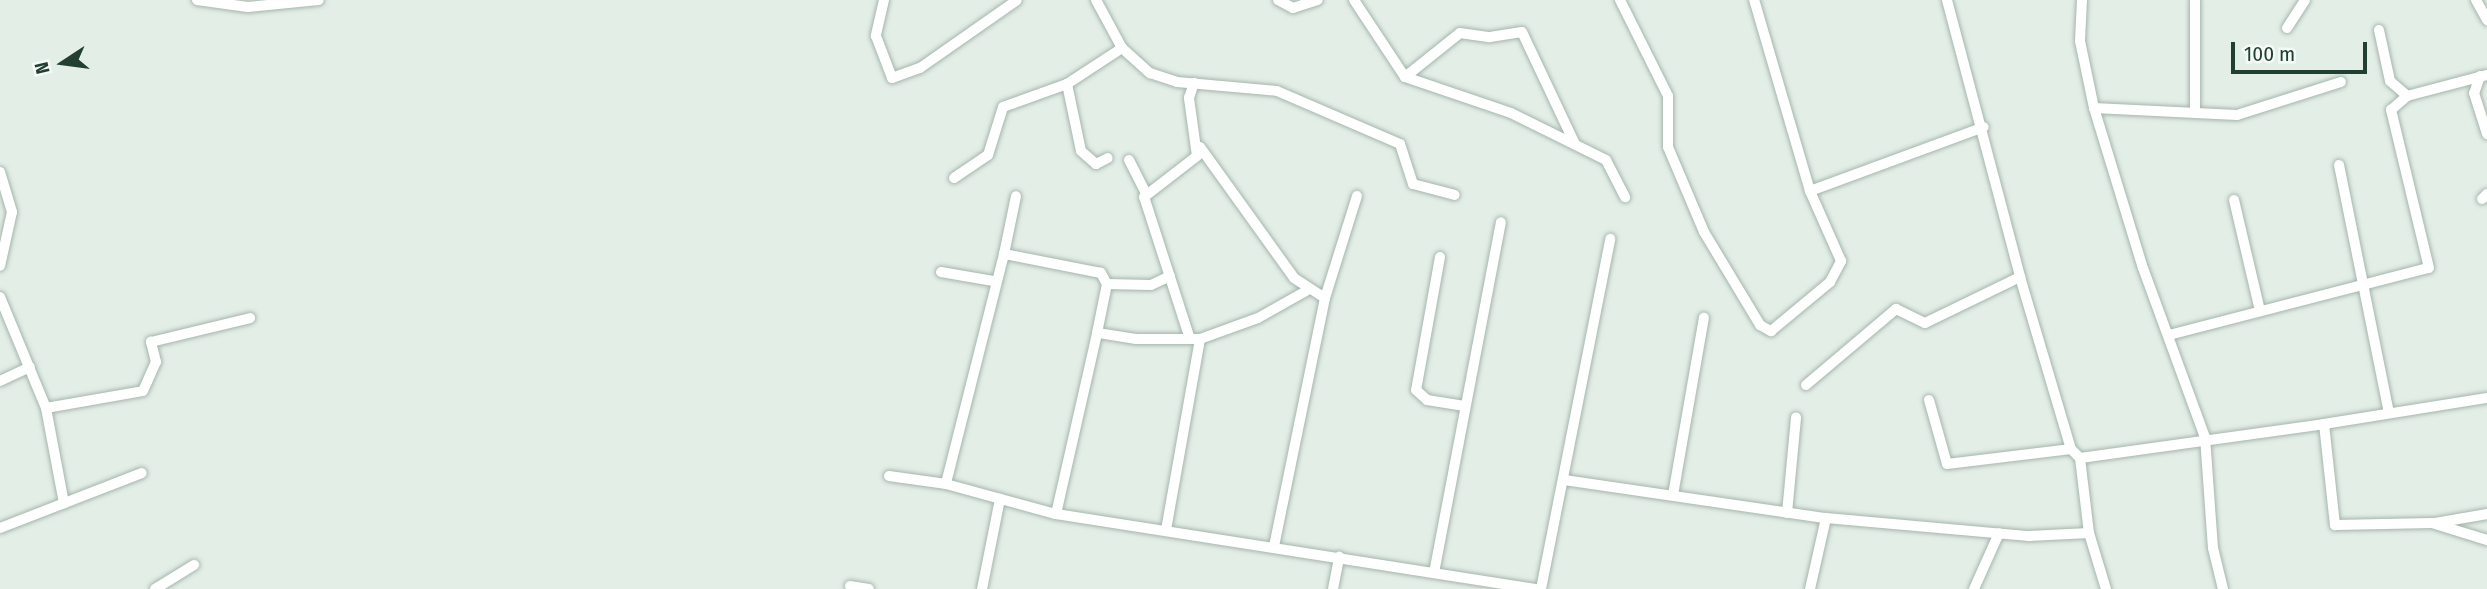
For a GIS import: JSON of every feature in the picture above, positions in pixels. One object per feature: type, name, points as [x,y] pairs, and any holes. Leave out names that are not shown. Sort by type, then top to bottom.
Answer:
[{"type":"street","points":[[197,0],[248,7],[319,0]]},
{"type":"street","points":[[884,0],[876,36],[892,78],[920,68],[1017,0]]},
{"type":"street","points":[[1096,0],[1122,48],[1157,76],[1194,83],[1277,91],[1400,144],[1413,184],[1455,195]]},
{"type":"street","points":[[1278,0],[1293,8],[1318,0]]},
{"type":"street","points":[[1354,0],[1405,77],[1511,113],[1575,144],[1614,167],[1625,198]]},
{"type":"street","points":[[1620,0],[1668,96],[1668,147],[1704,232],[1760,325],[1771,331],[1839,270],[1839,252],[1810,191],[1754,0]]},
{"type":"street","points":[[1947,0],[1965,82],[1984,127],[2020,277],[2071,449],[2080,458],[2089,533],[2106,589]]},
{"type":"street","points":[[2082,0],[2080,41],[2094,108],[2205,437],[2213,548],[2223,589]]},
{"type":"street","points":[[2194,0],[2195,113]]},
{"type":"street","points":[[2287,28],[2305,0]]},
{"type":"street","points":[[2476,0],[2487,20]]},
{"type":"street","points":[[2379,30],[2390,81],[2407,96]]},
{"type":"street","points":[[1405,77],[1460,33],[1490,37],[1522,32],[1575,144]]},
{"type":"street","points":[[954,178],[989,155],[1003,107],[1067,84],[1122,48]]},
{"type":"street","points":[[2169,335],[2259,307],[2429,268],[2390,118],[2407,96],[2483,75]]},
{"type":"street","points":[[2483,75],[2474,93],[2487,134]]},
{"type":"street","points":[[2094,108],[2237,115],[2342,82]]},
{"type":"street","points":[[1194,83],[1191,117],[1200,147],[1306,290],[1325,298]]},
{"type":"street","points":[[1067,84],[1082,150],[1096,164],[1108,158]]},
{"type":"street","points":[[1810,191],[1984,127]]},
{"type":"street","points":[[1146,193],[1187,164],[1200,147]]},
{"type":"street","points":[[1129,160],[1146,193],[1170,276],[1195,337],[1166,530]]},
{"type":"street","points":[[2339,165],[2389,412]]},
{"type":"street","points":[[0,172],[12,212],[0,266]]},
{"type":"street","points":[[946,484],[993,281],[1004,254],[1016,196]]},
{"type":"street","points":[[1274,546],[1325,298],[1357,196]]},
{"type":"street","points":[[2234,200],[2259,307]]},
{"type":"street","points":[[1434,573],[1501,222]]},
{"type":"street","points":[[1541,589],[1610,239]]},
{"type":"street","points":[[1004,254],[1101,273],[1107,284],[1056,514]]},
{"type":"street","points":[[1440,257],[1416,390],[1427,400],[1465,406]]},
{"type":"street","points":[[941,272],[993,281]]},
{"type":"street","points":[[1107,284],[1151,285],[1170,276]]},
{"type":"street","points":[[1806,385],[1896,309],[1925,323],[2020,277]]},
{"type":"street","points":[[1097,332],[1149,340],[1195,337],[1258,318],[1306,290]]},
{"type":"street","points":[[0,297],[46,408],[64,503]]},
{"type":"street","points":[[46,408],[143,391],[156,362],[151,342],[250,318]]},
{"type":"street","points":[[1674,495],[1704,318]]},
{"type":"street","points":[[0,381],[30,367]]},
{"type":"street","points":[[2080,458],[2205,437],[2324,424],[2487,398]]},
{"type":"street","points":[[1929,400],[1947,464],[2071,449]]},
{"type":"street","points":[[1787,513],[1796,417]]},
{"type":"street","points":[[2324,424],[2336,525],[2432,523],[2487,514]]},
{"type":"street","points":[[0,528],[142,473]]},
{"type":"street","points":[[888,476],[946,484],[1056,514],[1274,546],[1535,589]]},
{"type":"street","points":[[1564,480],[1826,518],[1999,533],[2089,533]]},
{"type":"street","points":[[982,589],[1000,499]]},
{"type":"street","points":[[1810,589],[1826,518]]},
{"type":"street","points":[[2432,523],[2487,540]]},
{"type":"street","points":[[1974,589],[1999,533]]},
{"type":"street","points":[[1333,589],[1339,557]]},
{"type":"street","points":[[155,589],[194,565]]},
{"type":"street","points":[[850,586],[869,589]]}]
